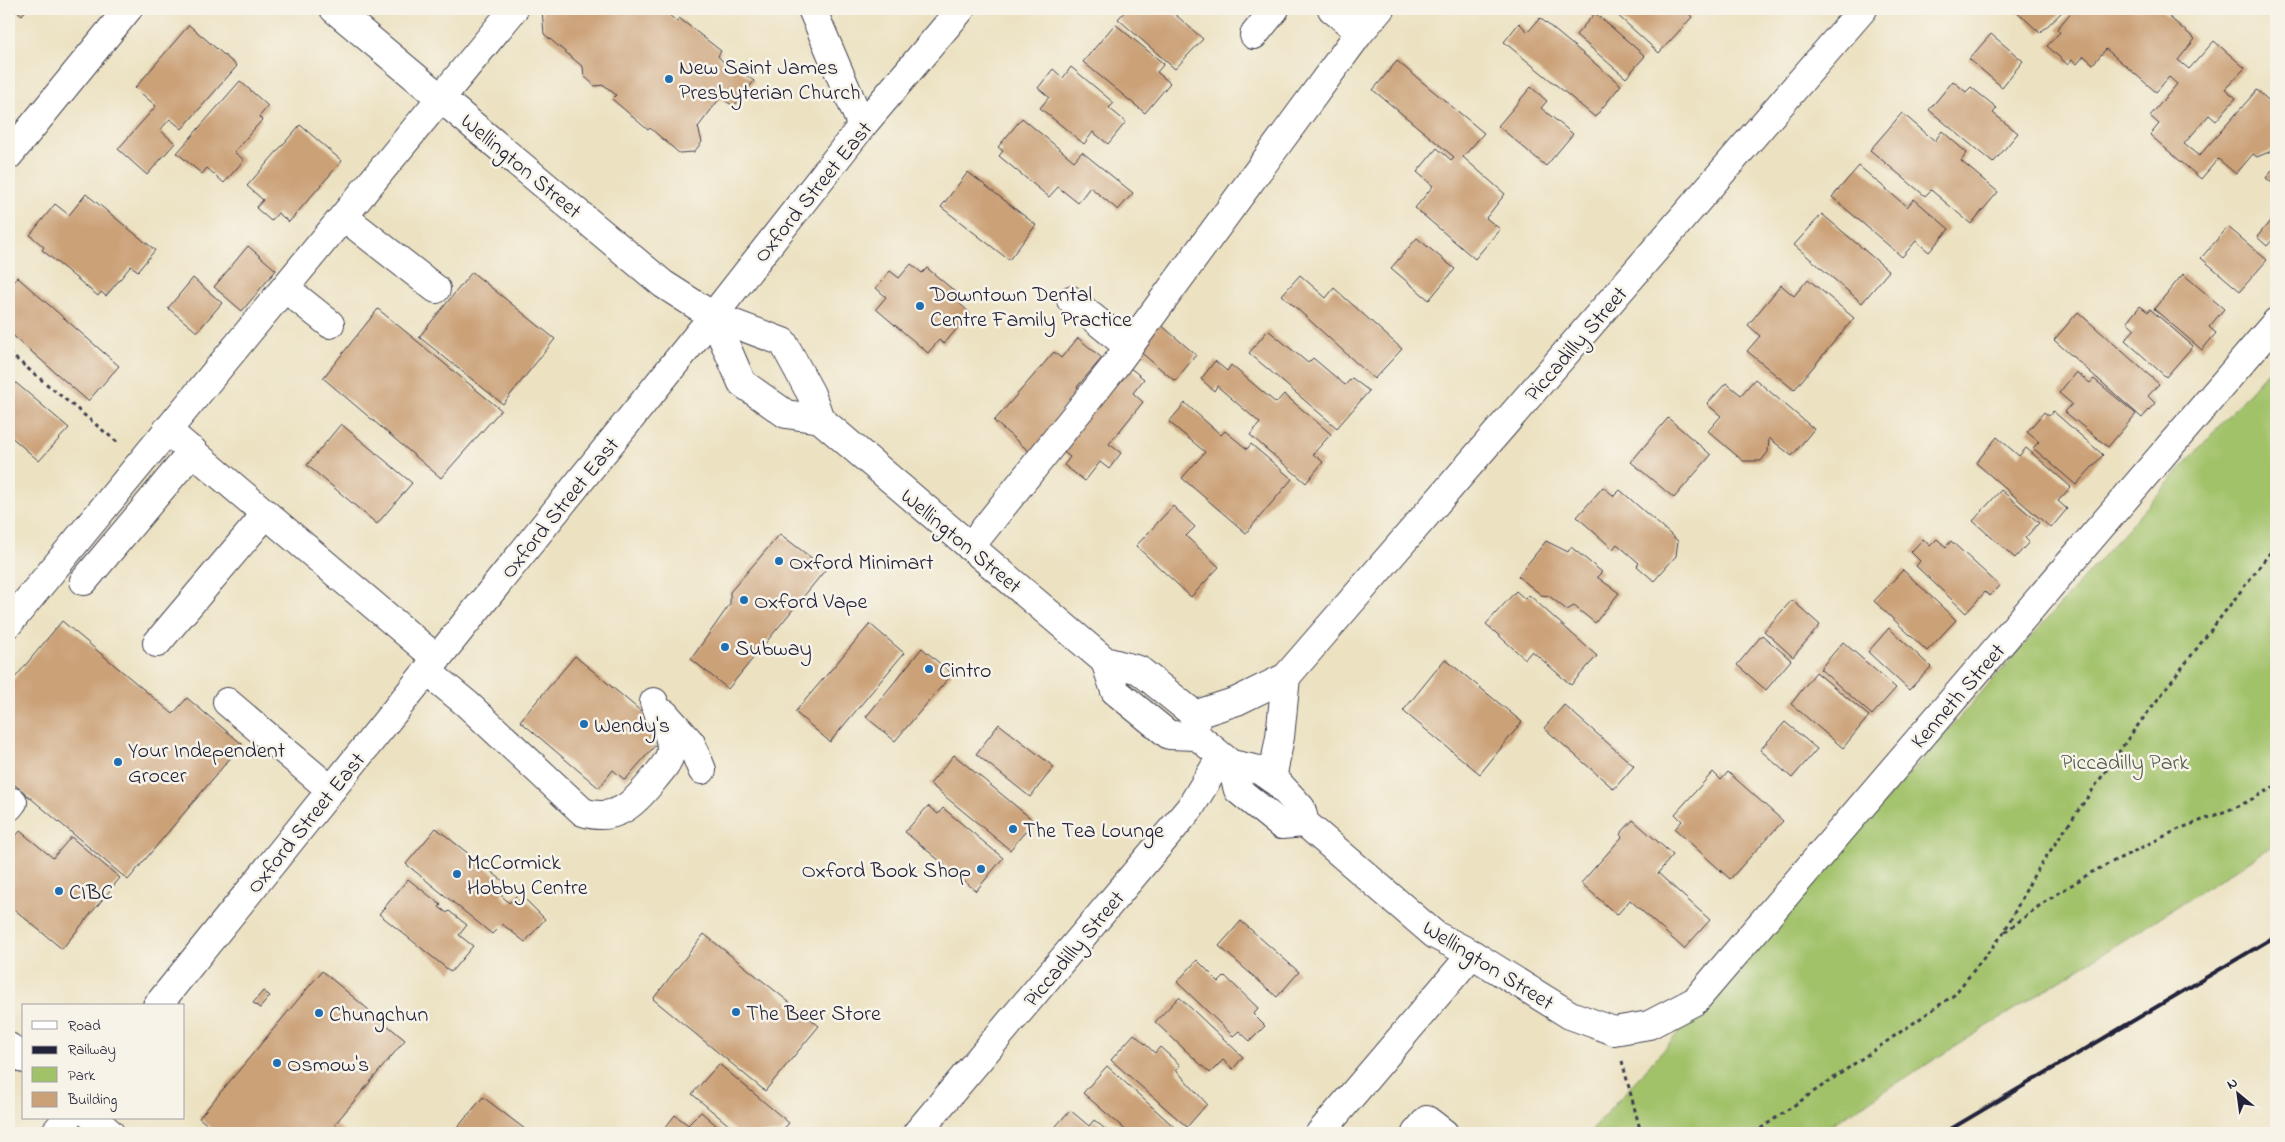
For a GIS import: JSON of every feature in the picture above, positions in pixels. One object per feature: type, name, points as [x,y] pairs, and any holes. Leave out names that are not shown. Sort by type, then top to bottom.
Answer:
[{"type":"street","points":[[9,155],[128,9]]},
{"type":"street","name":"Wellington Street","points":[[334,9],[663,284],[713,316],[782,342],[811,394],[820,419],[1105,661],[1115,692],[1170,735],[1195,726],[1226,761],[1259,770],[1272,779],[1301,808],[1305,823],[1436,934],[1472,954],[1570,1015],[1614,1031]]},
{"type":"street","points":[[9,622],[514,9]]},
{"type":"street","points":[[812,9],[862,126]]},
{"type":"street","name":"Oxford Street East","points":[[159,1004],[713,316],[862,126],[961,9]]},
{"type":"street","points":[[1254,35],[1275,9]]},
{"type":"street","points":[[1332,9],[1360,32]]},
{"type":"street","points":[[970,547],[1129,347],[1360,32],[1380,9]]},
{"type":"street","name":"Piccadilly Street","points":[[1195,726],[1237,701],[1286,677],[1863,9]]},
{"type":"street","points":[[344,216],[436,289]]},
{"type":"street","points":[[285,288],[330,324]]},
{"type":"street","points":[[1071,300],[1129,347]]},
{"type":"street","points":[[713,316],[742,383],[786,414],[820,419]]},
{"type":"street","name":"Kenneth Street","points":[[1614,1031],[1649,1025],[1695,1001],[2276,322]]},
{"type":"street","points":[[167,430],[334,572],[432,665],[467,704],[583,812],[611,815],[631,806],[666,765],[671,752],[671,740],[666,726],[657,715],[654,702],[691,743],[702,770]]},
{"type":"street","points":[[84,581],[192,451]]},
{"type":"street","points":[[157,643],[266,514]]},
{"type":"street","points":[[1272,779],[1280,737],[1286,677]]},
{"type":"street","points":[[227,702],[331,790]]},
{"type":"street","points":[[1226,761],[1238,790],[1281,825],[1305,823]]},
{"type":"street","name":"Piccadilly Street","points":[[917,1133],[1190,808],[1226,761]]},
{"type":"street","points":[[1320,1133],[1472,954]]},
{"type":"street","points":[[9,1047],[22,1057]]},
{"type":"street","points":[[55,1133],[65,1120]]},
{"type":"street","points":[[95,1120],[110,1133]]},
{"type":"street","points":[[1416,1133],[1427,1120],[1444,1133]]},
{"type":"path","points":[[9,353],[141,461]]},
{"type":"path","points":[[1754,1133],[1954,995],[2002,934],[2035,874],[2132,733],[2276,545]]},
{"type":"path","points":[[2002,934],[2043,902],[2092,872],[2179,828],[2240,806],[2276,786]]},
{"type":"path","points":[[1614,1031],[1640,1133]]},
{"type":"green space","name":"Piccadilly Park","points":[[2276,362],[2276,844],[1818,1133],[1589,1133]]},
{"type":"building","points":[[15,9],[27,9],[22,15]]},
{"type":"building","name":"New Saint James Presbyterian Church","points":[[542,9],[667,9],[665,11],[677,22],[679,18],[721,51],[718,56],[725,64],[729,62],[754,81],[734,106],[720,98],[698,127],[702,142],[694,152],[679,153],[650,128],[648,130],[612,99],[616,95],[604,85],[595,86],[584,76],[583,67],[544,34]]},
{"type":"building","points":[[1127,9],[1169,9],[1203,39],[1175,69],[1118,19]]},
{"type":"building","points":[[1615,9],[1684,9],[1692,17],[1659,53],[1613,11]]},
{"type":"building","points":[[2014,9],[2065,9],[2040,33]]},
{"type":"building","points":[[2074,9],[2160,9],[2195,39],[2178,60],[2189,69],[2214,41],[2245,68],[2225,89],[2236,98],[2216,121],[2209,115],[2184,144],[2199,156],[2257,90],[2276,107],[2276,144],[2269,152],[2257,157],[2253,154],[2236,174],[2218,159],[2201,179],[2150,135],[2159,124],[2150,116],[2177,84],[2169,77],[2156,92],[2106,49],[2093,64],[2084,56],[2077,64],[2072,60],[2068,65],[2047,46],[2060,32],[2057,29]]},
{"type":"building","points":[[1595,13],[1645,56],[1626,78],[1576,35]]},
{"type":"building","points":[[1540,18],[1621,85],[1595,117],[1504,42],[1519,23],[1528,32]]},
{"type":"building","points":[[1115,24],[1164,64],[1157,72],[1170,83],[1145,113],[1083,62]]},
{"type":"building","points":[[189,25],[237,66],[182,129],[170,119],[160,130],[175,143],[147,175],[118,149],[156,106],[135,88]]},
{"type":"building","points":[[1991,34],[2023,61],[2002,87],[1969,59]]},
{"type":"building","points":[[1397,61],[1484,133],[1463,157],[1505,194],[1486,218],[1500,229],[1475,259],[1415,208],[1433,186],[1417,172],[1437,148],[1451,160],[1454,157],[1373,90]]},
{"type":"building","points":[[1071,67],[1114,103],[1109,108],[1126,122],[1108,144],[1093,132],[1084,144],[1040,108],[1049,97],[1038,88],[1053,69],[1063,78]]},
{"type":"building","points":[[240,81],[268,106],[259,117],[262,120],[234,152],[244,160],[224,183],[207,168],[202,174],[177,153]]},
{"type":"building","points":[[1953,81],[1966,92],[1971,87],[1997,108],[1993,113],[2018,133],[1993,163],[1929,110]]},
{"type":"building","points":[[1531,87],[1547,101],[1541,108],[1573,134],[1546,166],[1498,126]]},
{"type":"building","points":[[1902,113],[1935,141],[1942,131],[1967,153],[1961,161],[1998,192],[1971,224],[1931,190],[1925,196],[1870,150]]},
{"type":"building","points":[[1022,118],[1074,161],[1082,152],[1133,193],[1118,210],[1090,187],[1078,203],[1058,187],[1049,197],[999,156],[1003,151],[998,147]]},
{"type":"building","points":[[300,125],[342,161],[289,222],[278,213],[271,221],[256,208],[263,200],[247,186]]},
{"type":"building","points":[[1859,166],[1907,207],[1914,199],[1949,229],[1929,252],[1916,241],[1902,257],[1832,197]]},
{"type":"building","points":[[2276,166],[2276,186],[2266,178]]},
{"type":"building","points":[[968,172],[1036,225],[1009,260],[941,207]]},
{"type":"building","points":[[86,194],[155,250],[138,271],[131,266],[106,296],[101,292],[98,296],[42,250],[44,247],[30,235],[55,204],[69,215]]},
{"type":"building","points":[[1822,214],[1889,271],[1862,303],[1794,245]]},
{"type":"building","points":[[2276,214],[2276,236],[2267,246],[2257,237]]},
{"type":"building","points":[[2228,227],[2267,260],[2240,291],[2201,258]]},
{"type":"building","points":[[1417,238],[1455,269],[1429,300],[1391,268]]},
{"type":"building","points":[[248,246],[276,270],[242,311],[214,287]]},
{"type":"building","name":"Downtown Dental Centre Family Practice","points":[[911,264],[922,273],[927,268],[964,299],[960,304],[970,313],[944,344],[939,340],[928,353],[876,309],[886,297],[876,288],[890,271],[899,278]]},
{"type":"building","points":[[472,272],[555,339],[503,404],[419,337]]},
{"type":"building","points":[[2183,274],[2224,309],[2209,327],[2216,333],[2202,350],[2154,309]]},
{"type":"building","points":[[1300,275],[1326,298],[1334,288],[1402,349],[1374,379],[1282,295]]},
{"type":"building","points":[[17,277],[119,366],[88,401],[9,332],[9,287]]},
{"type":"building","points":[[193,278],[222,303],[197,332],[168,308]]},
{"type":"building","points":[[1808,279],[1854,318],[1794,390],[1747,351],[1760,336],[1748,325],[1781,285],[1794,296]]},
{"type":"building","points":[[2140,306],[2148,312],[2150,309],[2193,346],[2166,377],[2125,340],[2135,329],[2127,322]]},
{"type":"building","points":[[378,309],[501,410],[441,478],[323,378]]},
{"type":"building","points":[[2078,312],[2159,384],[2148,396],[2155,403],[2142,418],[2054,340]]},
{"type":"building","points":[[1160,324],[1196,355],[1175,381],[1138,350]]},
{"type":"building","points":[[1268,330],[1308,363],[1313,358],[1345,385],[1352,378],[1369,391],[1337,428],[1249,353]]},
{"type":"building","points":[[1078,338],[1102,358],[1077,387],[1083,392],[1031,453],[994,421],[1054,352],[1061,358]]},
{"type":"building","points":[[1215,361],[1227,371],[1231,365],[1276,403],[1284,394],[1331,434],[1313,454],[1323,462],[1306,483],[1250,435],[1260,423],[1217,386],[1214,391],[1201,379]]},
{"type":"building","points":[[1124,363],[1144,379],[1133,393],[1143,402],[1109,444],[1121,453],[1109,469],[1100,462],[1085,481],[1064,465],[1070,457],[1057,447]]},
{"type":"building","points":[[2076,372],[2090,383],[2094,379],[2136,414],[2108,447],[2065,412],[2072,404],[2059,393]]},
{"type":"building","points":[[9,377],[69,428],[39,461],[9,435]]},
{"type":"building","points":[[1755,379],[1814,429],[1792,456],[1769,438],[1768,452],[1761,461],[1743,461],[1708,431],[1721,416],[1707,404],[1726,383],[1741,395]]},
{"type":"building","points":[[1185,403],[1221,435],[1225,431],[1247,449],[1251,444],[1292,479],[1246,533],[1182,478],[1205,452],[1169,422]]},
{"type":"building","points":[[2053,411],[2103,455],[2076,485],[2033,448],[2039,442],[2027,432],[2044,412],[2049,416]]},
{"type":"building","points":[[1668,418],[1711,455],[1674,498],[1631,462]]},
{"type":"building","points":[[341,424],[412,483],[377,524],[307,465]]},
{"type":"building","points":[[1997,437],[2019,456],[2026,448],[2071,487],[2058,501],[2067,509],[2051,528],[1976,463]]},
{"type":"building","points":[[1603,487],[1614,496],[1620,490],[1678,541],[1676,556],[1654,581],[1637,566],[1639,563],[1617,544],[1613,549],[1577,517]]},
{"type":"building","points":[[2001,490],[2039,523],[2025,538],[2029,542],[2015,558],[1973,521]]},
{"type":"building","points":[[1173,506],[1195,527],[1186,536],[1219,567],[1191,597],[1136,546]]},
{"type":"building","points":[[780,534],[826,569],[728,689],[691,659],[730,604],[730,592]]},
{"type":"building","points":[[1923,539],[1930,546],[1937,539],[1946,547],[1951,541],[2000,586],[1990,596],[1985,592],[1966,613],[1916,566],[1920,561],[1911,552]]},
{"type":"building","points":[[1546,541],[1568,552],[1571,547],[1602,572],[1597,577],[1619,593],[1595,623],[1574,606],[1567,610],[1549,596],[1541,595],[1518,576]]},
{"type":"building","points":[[1903,570],[1956,620],[1927,651],[1874,601]]},
{"type":"building","points":[[1516,591],[1525,599],[1529,595],[1597,656],[1571,685],[1532,651],[1525,659],[1486,624]]},
{"type":"building","points":[[1792,600],[1820,625],[1793,657],[1764,631]]},
{"type":"building","name":"Your Independent Grocer","points":[[62,621],[173,714],[187,698],[242,744],[128,880],[9,780],[9,685]]},
{"type":"building","points":[[870,624],[904,653],[830,742],[795,712]]},
{"type":"building","points":[[1889,628],[1931,667],[1909,690],[1868,652]]},
{"type":"building","points":[[1762,635],[1791,660],[1766,690],[1737,665]]},
{"type":"building","points":[[1843,642],[1896,688],[1872,715],[1820,669]]},
{"type":"building","points":[[922,648],[952,674],[895,741],[866,717]]},
{"type":"building","name":"Wendy's","points":[[575,656],[649,718],[643,727],[659,741],[625,780],[613,770],[599,788],[520,721]]},
{"type":"building","points":[[1445,659],[1522,722],[1480,774],[1403,711]]},
{"type":"building","points":[[1816,672],[1869,716],[1843,748],[1791,704]]},
{"type":"building","points":[[1564,705],[1634,766],[1614,789],[1544,728]]},
{"type":"building","points":[[1785,722],[1817,749],[1792,778],[1760,750]]},
{"type":"building","points":[[999,724],[1054,767],[1030,797],[976,754]]},
{"type":"building","points":[[954,755],[1034,821],[1010,850],[930,784]]},
{"type":"building","points":[[1713,772],[1721,780],[1728,772],[1783,821],[1730,879],[1675,829],[1682,821],[1675,814]]},
{"type":"building","points":[[928,806],[938,814],[943,808],[1003,858],[976,891],[905,832]]},
{"type":"building","points":[[1633,820],[1673,855],[1658,873],[1710,920],[1684,949],[1630,900],[1617,915],[1581,883],[1622,837],[1620,834]]},
{"type":"building","name":"McCormick Hobby Centre","points":[[436,828],[508,885],[501,895],[509,903],[519,893],[545,919],[525,942],[502,924],[492,934],[406,864]]},
{"type":"building","name":"CIBC","points":[[20,831],[53,858],[71,837],[120,878],[62,949],[9,905],[9,845]]},
{"type":"building","points":[[408,879],[441,905],[439,907],[447,913],[449,911],[467,925],[459,935],[473,946],[451,972],[379,914]]},
{"type":"building","points":[[1241,921],[1299,972],[1277,997],[1219,946]]},
{"type":"building","name":"The Beer Store","points":[[704,934],[819,1026],[765,1091],[653,999]]},
{"type":"building","points":[[1197,960],[1219,982],[1225,976],[1258,1008],[1253,1014],[1265,1026],[1250,1041],[1239,1031],[1233,1036],[1177,982]]},
{"type":"building","points":[[322,971],[405,1040],[335,1124],[347,1133],[218,1133],[199,1118]]},
{"type":"building","points":[[263,991],[270,996],[260,1008],[253,1003]]},
{"type":"building","points":[[1179,997],[1243,1057],[1233,1069],[1223,1060],[1210,1073],[1155,1022]]},
{"type":"building","points":[[1134,1034],[1155,1053],[1160,1047],[1180,1065],[1176,1070],[1207,1104],[1187,1127],[1111,1060]]},
{"type":"building","points":[[719,1064],[789,1123],[780,1133],[738,1133],[692,1094]]},
{"type":"building","points":[[1107,1066],[1181,1133],[1129,1133],[1083,1093]]},
{"type":"building","points":[[483,1097],[530,1133],[453,1133]]},
{"type":"building","points":[[1070,1110],[1089,1126],[1094,1120],[1110,1133],[1050,1133]]},
{"type":"building","points":[[701,1112],[725,1133],[661,1133],[675,1115],[688,1125]]},
{"type":"railway","points":[[1944,1133],[2276,936]]},
{"type":"place","name":"New Saint James Presbyterian Church","points":[[669,79]]},
{"type":"place","name":"Downtown Dental Centre Family Practice","points":[[920,306]]},
{"type":"place","name":"Oxford Minimart","points":[[779,561]]},
{"type":"place","name":"Oxford Vape","points":[[744,600]]},
{"type":"place","name":"Subway","points":[[725,647]]},
{"type":"place","name":"Cintro","points":[[929,669]]},
{"type":"place","name":"Wendy's","points":[[584,724]]},
{"type":"place","name":"Your Independent Grocer","points":[[118,762]]},
{"type":"place","name":"The Tea Lounge","points":[[1013,829]]},
{"type":"place","name":"Oxford Book Shop","points":[[981,869]]},
{"type":"place","name":"McCormick Hobby Centre","points":[[457,874]]},
{"type":"place","name":"CIBC","points":[[59,891]]},
{"type":"place","name":"The Beer Store","points":[[736,1012]]},
{"type":"place","name":"Chungchun","points":[[319,1013]]},
{"type":"place","name":"Osmow's","points":[[277,1063]]}]
